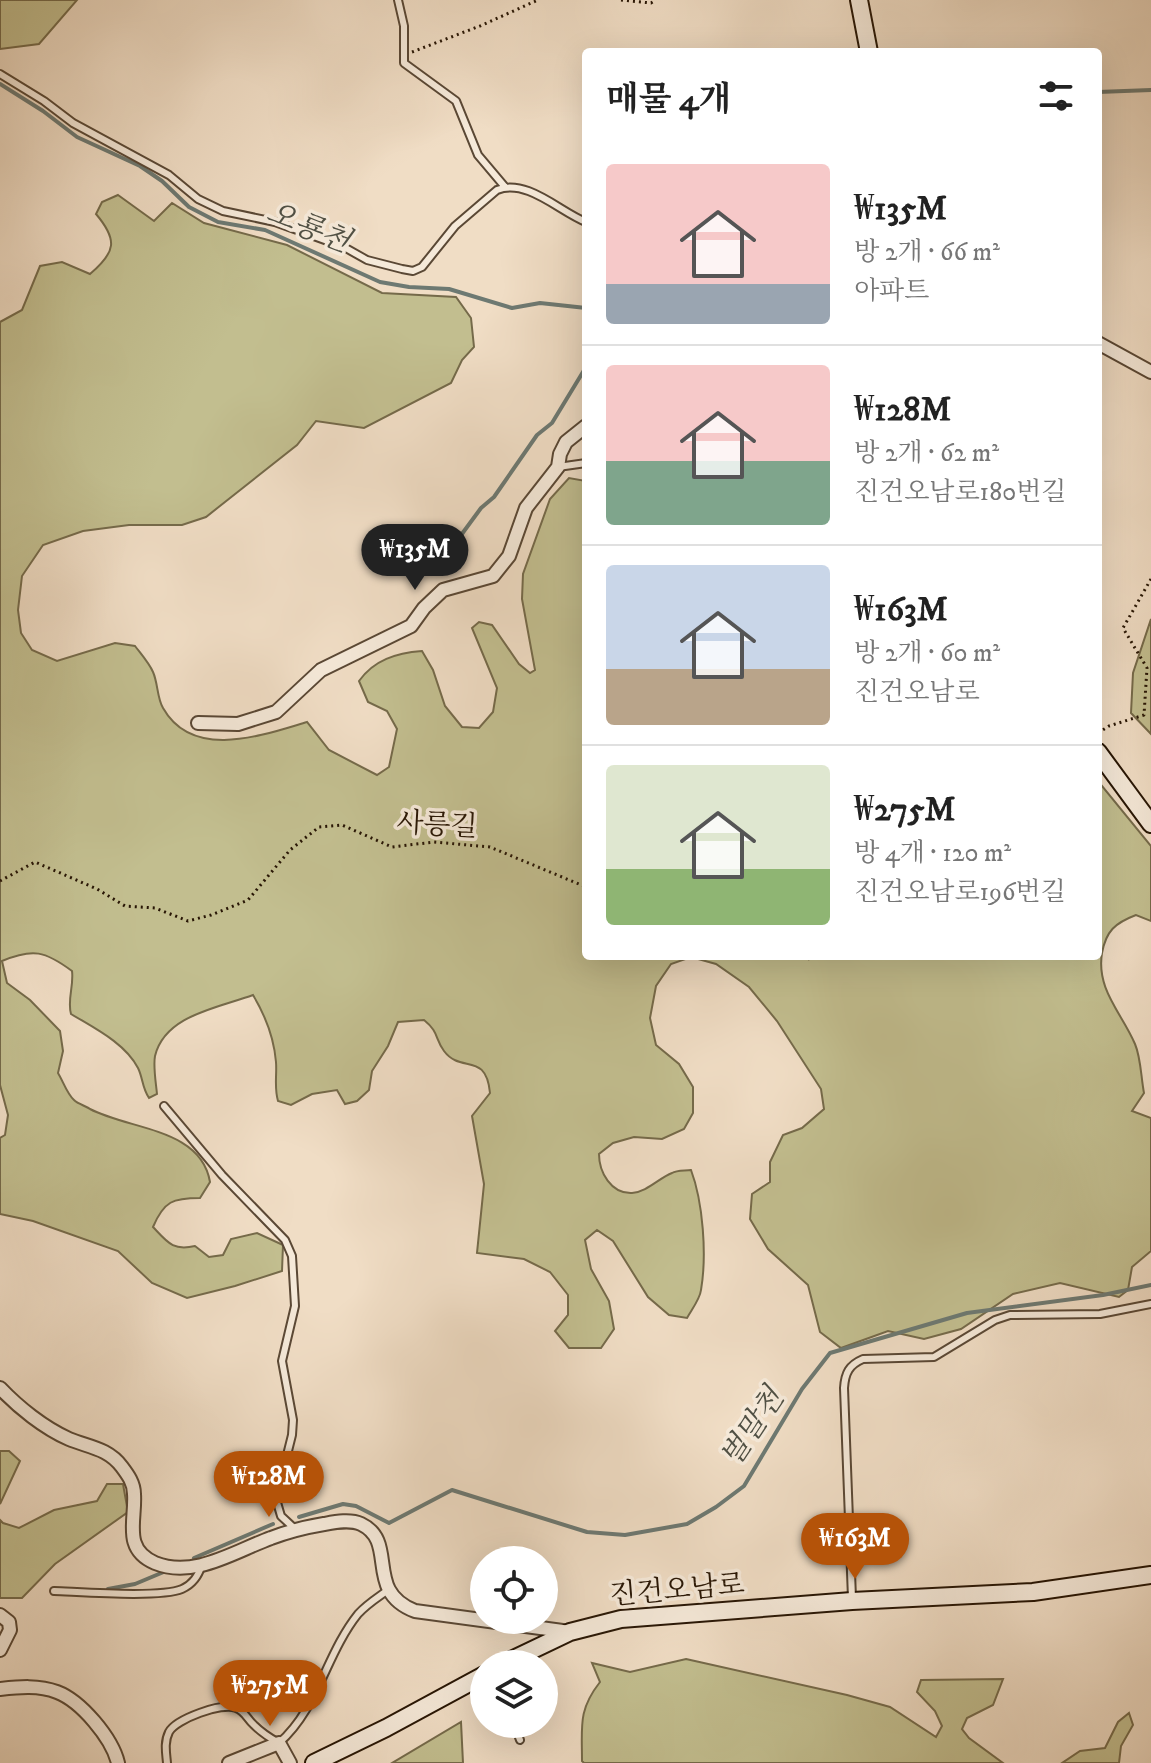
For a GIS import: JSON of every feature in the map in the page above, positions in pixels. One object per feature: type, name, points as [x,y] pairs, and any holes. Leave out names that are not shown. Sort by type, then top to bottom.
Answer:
[{"type":"main road","points":[[859,0],[868,48]]},
{"type":"main road","points":[[1102,757],[1151,824]]},
{"type":"main road","name":"진건오남로","points":[[533,1650],[570,1632],[621,1619],[852,1601],[1033,1592],[1151,1575]]},
{"type":"main road","points":[[314,1763],[470,1683]]},
{"type":"street","points":[[1102,345],[1151,372]]},
{"type":"street","points":[[198,723],[238,724],[276,712],[321,670],[411,626],[443,590],[493,576],[509,556],[526,508],[558,467],[566,442],[582,429]]},
{"type":"street","points":[[0,1388],[14,1402],[67,1438],[104,1451],[116,1459],[133,1483],[132,1538],[145,1557],[170,1567],[202,1565],[295,1529],[338,1521],[361,1524],[372,1533],[378,1544],[388,1590],[403,1606],[415,1611],[570,1632]]},
{"type":"street","points":[[0,1615],[9,1622],[10,1630],[0,1650]]},
{"type":"street","points":[[0,1689],[36,1687],[58,1692],[70,1699],[108,1739],[118,1763]]},
{"type":"street","points":[[229,1763],[279,1743],[290,1763]]},
{"type":"lane","points":[[398,0],[404,26],[404,63],[456,101],[478,155],[505,187]]},
{"type":"lane","points":[[0,74],[73,123],[169,175],[198,199],[223,211],[275,222],[344,247],[367,260],[402,269],[413,271],[422,267],[455,226],[497,190],[505,187],[540,196],[582,220]]},
{"type":"lane","points":[[558,467],[582,464]]},
{"type":"lane","points":[[164,1106],[222,1175],[285,1240],[292,1256],[295,1306],[282,1361],[293,1420],[276,1499],[281,1516],[295,1529]]},
{"type":"lane","points":[[852,1601],[844,1388],[845,1375],[853,1363],[863,1359],[934,1357],[995,1320],[1010,1315],[1100,1314],[1151,1304]]},
{"type":"lane","points":[[54,1591],[169,1592],[190,1585],[202,1565]]},
{"type":"lane","points":[[167,1763],[165,1746],[173,1726],[216,1708],[233,1706],[243,1711],[261,1732],[279,1743],[289,1734],[309,1704],[331,1658],[357,1616],[388,1590]]},
{"type":"path","points":[[404,56],[538,0]]},
{"type":"path","points":[[621,0],[651,3],[656,0]]},
{"type":"path","points":[[1102,730],[1144,715],[1147,668],[1123,628],[1151,579]]},
{"type":"path","name":"사릉길","points":[[0,881],[35,862],[97,889],[125,906],[155,908],[188,921],[248,900],[290,850],[319,827],[342,825],[392,847],[434,842],[490,847],[582,885]]},
{"type":"shaded area","points":[[0,0],[77,0],[39,44],[0,49]]},
{"type":"shaded area","points":[[118,195],[154,221],[172,203],[204,223],[287,245],[382,293],[456,297],[471,318],[474,347],[462,360],[451,383],[364,428],[316,421],[297,445],[206,517],[182,525],[129,525],[83,531],[43,545],[22,576],[18,610],[21,633],[32,650],[57,661],[115,643],[135,646],[153,672],[163,708],[176,724],[192,734],[230,740],[307,722],[329,750],[377,775],[389,767],[397,729],[387,711],[368,702],[359,681],[372,668],[386,659],[422,651],[433,670],[445,706],[462,727],[479,728],[493,712],[497,688],[472,628],[479,622],[492,625],[519,664],[530,673],[535,670],[522,599],[523,574],[550,499],[569,478],[582,480],[582,960],[682,960],[671,964],[656,986],[650,1018],[656,1045],[679,1064],[693,1087],[693,1113],[684,1129],[662,1139],[634,1137],[613,1143],[599,1154],[601,1168],[608,1181],[625,1192],[637,1192],[674,1172],[691,1170],[701,1213],[704,1261],[700,1293],[687,1318],[669,1315],[648,1297],[613,1241],[597,1230],[585,1240],[591,1269],[609,1301],[614,1329],[601,1348],[569,1348],[555,1331],[568,1315],[568,1295],[550,1272],[524,1259],[477,1253],[484,1184],[472,1116],[490,1093],[488,1080],[478,1067],[451,1058],[424,1020],[398,1022],[388,1046],[372,1071],[369,1090],[357,1101],[345,1104],[337,1090],[312,1094],[291,1105],[278,1101],[273,1044],[253,995],[195,1015],[170,1031],[155,1056],[157,1094],[149,1098],[138,1068],[125,1051],[71,1014],[72,971],[54,959],[31,953],[2,961],[7,983],[30,1000],[60,1031],[63,1051],[58,1073],[67,1091],[80,1104],[106,1116],[179,1141],[204,1164],[210,1182],[200,1198],[170,1203],[153,1227],[171,1244],[195,1246],[209,1257],[223,1255],[231,1239],[257,1233],[283,1245],[282,1271],[187,1298],[152,1283],[118,1251],[33,1221],[0,1214],[0,1138],[5,1135],[8,1115],[0,1085],[0,322],[22,310],[40,266],[62,262],[90,274],[105,259],[111,239],[96,214],[102,202]]},
{"type":"shaded area","points":[[1151,619],[1151,734],[1131,713],[1133,673]]},
{"type":"shaded area","points":[[1102,786],[1151,846],[1151,921],[1136,915],[1122,921],[1104,945],[1102,953]]},
{"type":"shaded area","points":[[702,960],[1101,960],[1106,990],[1139,1055],[1144,1093],[1132,1111],[1151,1118],[1151,1251],[1132,1267],[1128,1290],[1119,1297],[1060,1283],[1013,1294],[961,1329],[924,1339],[888,1331],[841,1348],[820,1332],[808,1285],[768,1249],[750,1219],[752,1194],[770,1182],[770,1162],[783,1135],[802,1128],[824,1109],[821,1089],[777,1021],[749,987],[716,964]]},
{"type":"shaded area","points":[[0,1451],[9,1451],[20,1461],[0,1504]]},
{"type":"shaded area","points":[[107,1484],[123,1484],[128,1512],[55,1564],[22,1598],[0,1598],[0,1520],[19,1528],[54,1510],[97,1501]]},
{"type":"shaded area","points":[[686,1659],[890,1707],[936,1737],[942,1726],[935,1711],[917,1692],[921,1680],[1003,1679],[993,1705],[967,1718],[962,1729],[969,1738],[1003,1763],[582,1761],[585,1710],[600,1682],[592,1663],[630,1672]]},
{"type":"shaded area","points":[[1129,1713],[1133,1725],[1121,1746],[1119,1763],[1062,1763],[1080,1751],[1105,1748],[1118,1722]]},
{"type":"shaded area","points":[[461,1722],[463,1763],[392,1763]]},
{"type":"waterway","name":"오룡천","points":[[0,84],[77,137],[140,166],[162,181],[189,207],[218,222],[265,230],[380,282],[449,289],[512,308],[540,303],[582,308]]},
{"type":"waterway","name":"오룡천","points":[[1102,92],[1151,90]]},
{"type":"waterway","points":[[447,546],[456,542],[481,508],[494,497],[537,435],[552,423],[582,374]]},
{"type":"waterway","name":"벌말천","points":[[299,1517],[343,1504],[356,1506],[389,1523],[452,1490],[587,1532],[625,1535],[687,1524],[744,1486],[802,1389],[830,1353],[967,1313],[1103,1295],[1151,1285]]},
{"type":"waterway","name":"벌말천","points":[[194,1558],[273,1524]]},
{"type":"waterway","name":"벌말천","points":[[108,1589],[135,1584],[166,1571]]}]
